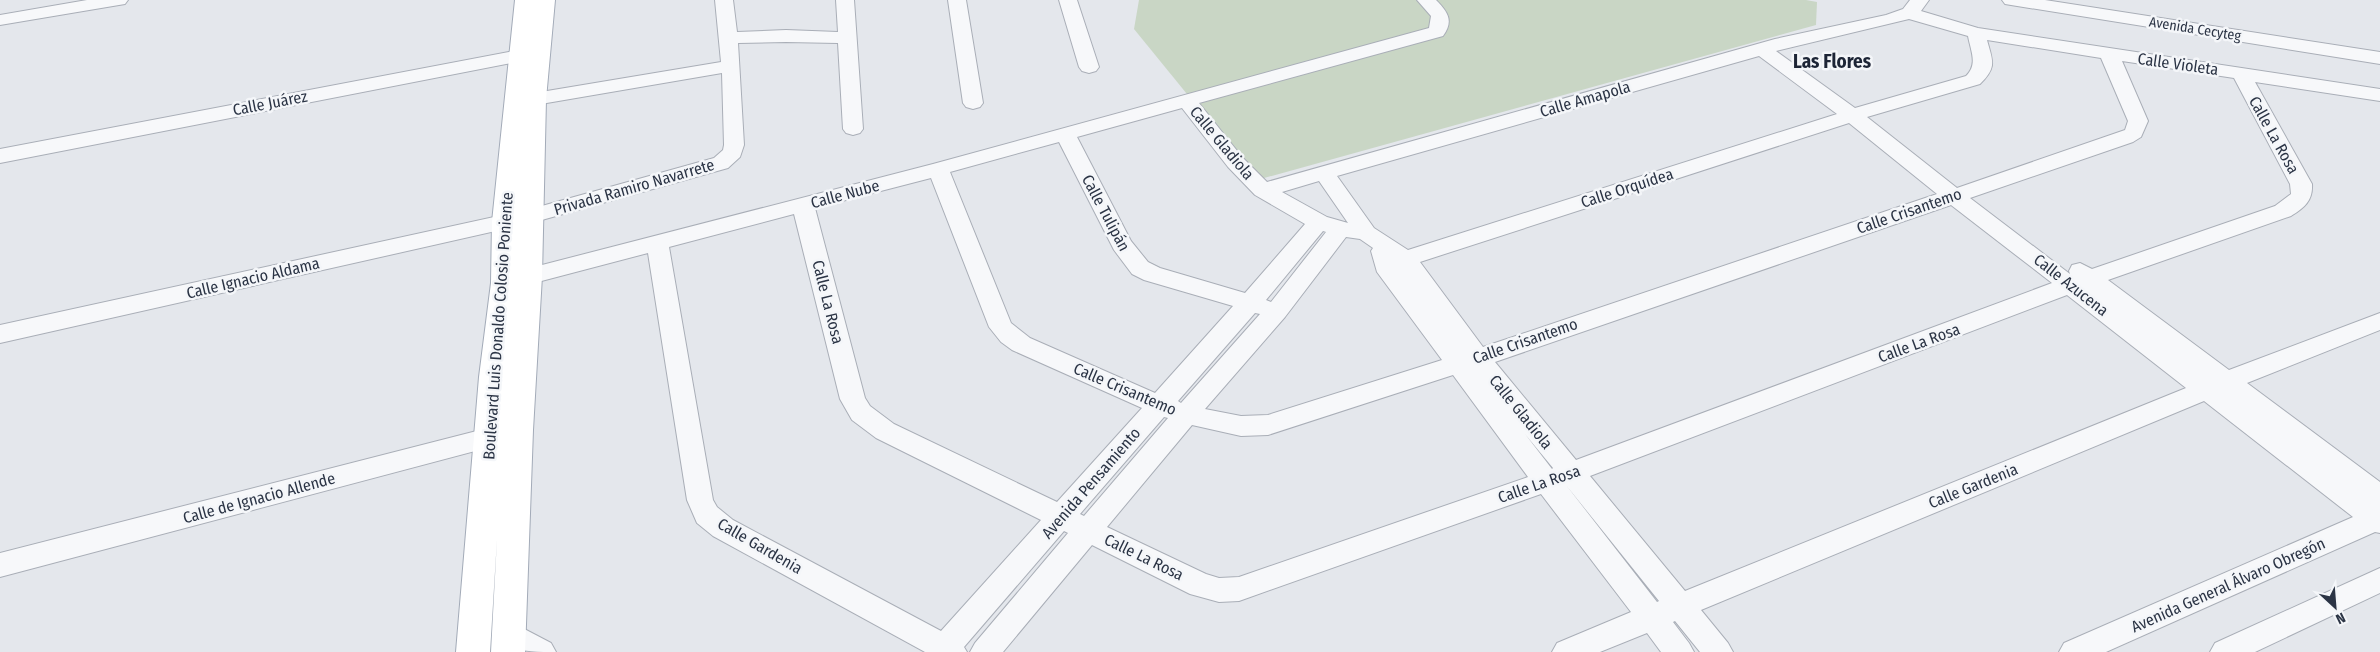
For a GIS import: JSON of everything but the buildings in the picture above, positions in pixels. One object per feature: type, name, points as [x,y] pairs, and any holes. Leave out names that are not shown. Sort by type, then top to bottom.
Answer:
[{"type":"main road","name":"Boulevard Luis Donaldo Colosio Poniente","points":[[473,652],[493,377],[504,283],[518,219],[535,99],[524,0]]},
{"type":"main road","name":"Boulevard Luis Donaldo Colosio Poniente","points":[[509,643],[518,430],[529,276],[518,219],[530,53],[545,0]]},
{"type":"street","points":[[0,20],[119,0]]},
{"type":"street","name":"Privada Ramiro Navarrete","points":[[518,219],[721,163],[733,152],[731,66],[724,0]]},
{"type":"street","points":[[846,0],[853,129]]},
{"type":"street","points":[[957,0],[973,103]]},
{"type":"street","points":[[1068,0],[1090,67]]},
{"type":"street","name":"Calle Nube","points":[[504,283],[938,169],[1436,32],[1440,27],[1440,15],[1426,0]]},
{"type":"street","name":"Avenida Cecyteg","points":[[2011,0],[2380,58]]},
{"type":"street","name":"Calle Amapola","points":[[1263,190],[1772,46],[1891,19],[1916,3],[1976,33]]},
{"type":"street","name":"Calle Violeta","points":[[1976,33],[2380,95]]},
{"type":"street","name":"Calle Orquídea","points":[[1384,250],[1973,80],[1982,71],[1984,64],[1976,33]]},
{"type":"street","points":[[729,38],[786,36],[848,38]]},
{"type":"street","name":"Calle Azucena","points":[[1772,46],[2379,513]]},
{"type":"street","name":"Calle Juárez","points":[[0,156],[530,53]]},
{"type":"street","name":"Calle Crisantemo","points":[[938,169],[1001,327],[1009,336],[1021,344],[1160,405],[1186,414],[1239,427],[1268,425],[1468,361],[2126,138],[2134,133],[2138,121],[2109,54]]},
{"type":"street","points":[[535,99],[731,66]]},
{"type":"street","name":"Calle La Rosa","points":[[803,205],[852,399],[861,413],[885,431],[1200,585],[1219,590],[1239,589],[1570,473],[2080,282],[2283,211],[2295,204],[2302,195],[2302,184],[2240,74]]},
{"type":"street","name":"Calle Gladiola","points":[[1186,100],[1235,162],[1263,190],[1329,225],[1384,250]]},
{"type":"street","name":"Calle Tulipán","points":[[1065,134],[1122,245],[1140,268],[1152,274],[1277,311]]},
{"type":"street","name":"Calle Gladiola","points":[[1324,173],[1468,361],[1546,481],[1679,652]]},
{"type":"street","name":"Calle Ignacio Aldama","points":[[0,334],[518,219]]},
{"type":"street","name":"Avenida Pensamiento","points":[[946,651],[1249,304],[1329,225]]},
{"type":"street","name":"Avenida Pensamiento","points":[[986,652],[1186,414],[1277,311],[1329,225]]},
{"type":"street","name":"Calle Gardenia","points":[[657,242],[700,500],[708,515],[723,528],[946,651]]},
{"type":"street","name":"Calle Gardenia","points":[[1567,652],[2216,386],[2380,321]]},
{"type":"street","name":"Calle Gladiola","points":[[1468,361],[1570,473],[1718,652]]},
{"type":"street","name":"Calle de Ignacio Allende","points":[[0,565],[518,430]]},
{"type":"street","name":"Avenida General Álvaro Obregón","points":[[2074,652],[2379,513]]},
{"type":"street","points":[[2225,652],[2379,581]]},
{"type":"street","points":[[509,643],[541,652]]},
{"type":"green space","points":[[1139,0],[1806,0],[1817,2],[1816,25],[1257,180],[1134,29]]},
{"type":"district","name":"Las Flores","points":[[1832,61]]}]
